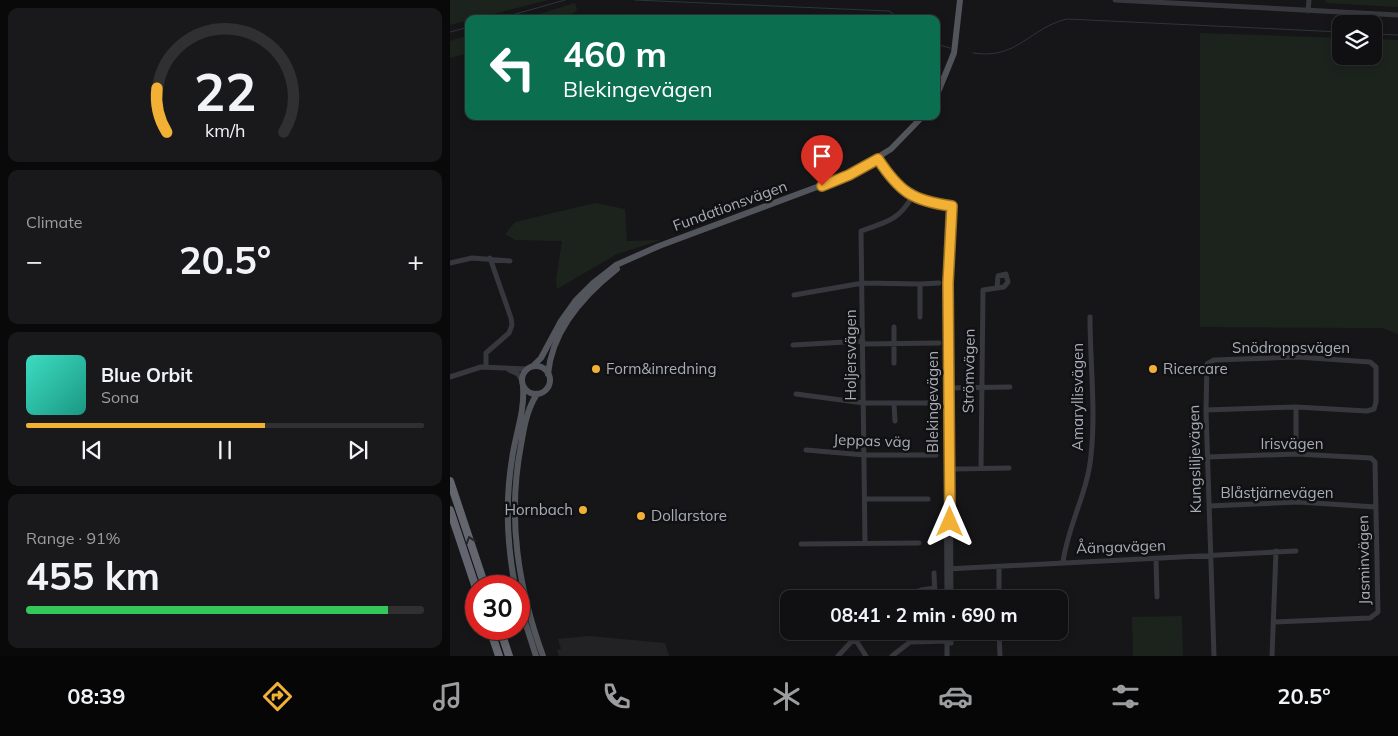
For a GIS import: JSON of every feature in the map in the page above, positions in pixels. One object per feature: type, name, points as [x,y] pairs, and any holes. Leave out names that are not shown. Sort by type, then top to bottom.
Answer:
[{"type":"highway","points":[[450,481],[482,575]]},
{"type":"highway","points":[[450,510],[472,575]]},
{"type":"highway","points":[[494,640],[499,656]]},
{"type":"highway","points":[[504,640],[509,656]]},
{"type":"main road","points":[[940,88],[954,53],[960,0]]},
{"type":"main road","points":[[878,159],[901,141],[920,120]]},
{"type":"main road","name":"Fundationsvägen","points":[[530,368],[541,358],[561,321],[585,291],[616,265],[645,251],[839,179],[878,159]]},
{"type":"main road","name":"Fundationsvägen","points":[[548,374],[554,348],[580,304],[606,278],[645,251]]},
{"type":"main road","points":[[513,575],[510,554],[508,497],[512,459],[524,401],[521,379],[530,368],[543,368],[548,374],[548,387],[537,394],[528,414],[520,451],[514,518],[522,587],[543,656]]},
{"type":"main road","points":[[523,387],[530,393],[537,394]]},
{"type":"main road","points":[[530,637],[536,656]]},
{"type":"street","points":[[1114,0],[1398,15]]},
{"type":"street","points":[[1308,11],[1309,0]]},
{"type":"street","name":"Blekingevägen","points":[[878,159],[890,177],[912,196],[926,202],[950,205],[947,388],[949,590]]},
{"type":"street","name":"Holjersvägen","points":[[865,543],[861,231],[898,217],[912,196]]},
{"type":"street","points":[[450,263],[472,258],[510,261]]},
{"type":"street","points":[[486,366],[486,353],[509,333],[512,325],[512,318],[490,258]]},
{"type":"street","points":[[794,295],[863,283],[939,283]]},
{"type":"street","points":[[920,284],[920,317]]},
{"type":"street","name":"Strömvägen","points":[[981,468],[982,290],[998,288]]},
{"type":"street","name":"Amaryllisvägen","points":[[1063,562],[1066,542],[1083,492],[1091,456],[1090,317]]},
{"type":"street","points":[[894,327],[894,363]]},
{"type":"street","points":[[793,345],[863,342],[894,344],[939,343]]},
{"type":"street","name":"Snödroppsvägen","points":[[1207,364],[1214,360],[1297,357],[1352,360],[1375,364],[1376,402],[1374,409],[1367,411],[1296,406]]},
{"type":"street","name":"Kungsliljevägen","points":[[1207,364],[1206,410],[1214,656]]},
{"type":"street","points":[[450,377],[486,366],[530,368]]},
{"type":"street","points":[[504,368],[518,374],[521,379]]},
{"type":"street","points":[[947,388],[1010,387]]},
{"type":"street","points":[[796,394],[864,403],[930,403]]},
{"type":"street","points":[[894,404],[895,421]]},
{"type":"street","points":[[1206,410],[1296,406],[1296,454]]},
{"type":"street","name":"Jeppas väg","points":[[806,450],[865,455],[936,455]]},
{"type":"street","name":"Irisvägen","points":[[1208,457],[1296,454],[1371,458],[1375,462]]},
{"type":"street","name":"Jasminvägen","points":[[1274,622],[1370,618],[1378,612],[1375,462]]},
{"type":"street","points":[[955,469],[1009,468]]},
{"type":"street","points":[[865,499],[928,499]]},
{"type":"street","name":"Blåstjärnevägen","points":[[1209,506],[1298,502],[1376,507]]},
{"type":"street","points":[[801,544],[919,543]]},
{"type":"street","points":[[1272,656],[1276,551]]},
{"type":"street","name":"Åängavägen","points":[[948,569],[1296,551]]},
{"type":"street","points":[[1156,559],[1158,597]]},
{"type":"street","points":[[999,567],[999,590]]},
{"type":"street","points":[[921,590],[935,588],[934,573]]},
{"type":"street","points":[[838,656],[852,640],[857,642],[866,656]]},
{"type":"street","points":[[999,640],[1000,656]]},
{"type":"street","points":[[892,656],[910,642],[935,641],[949,641],[949,656]]},
{"type":"shaded area","points":[[450,0],[548,0],[489,15],[465,15],[465,21],[450,25]]},
{"type":"shaded area","points":[[1325,0],[1398,0],[1398,7],[1327,3]]},
{"type":"shaded area","points":[[575,3],[577,11],[570,15],[536,15]]},
{"type":"shaded area","points":[[1200,33],[1332,38],[1332,65],[1382,65],[1382,39],[1398,40],[1398,334],[1382,328],[1200,327]]},
{"type":"shaded area","points":[[465,36],[465,54],[450,58],[450,41]]},
{"type":"shaded area","points":[[595,203],[625,209],[627,241],[661,240],[617,254],[557,289],[556,280],[562,241],[515,240],[505,234],[515,222]]},
{"type":"shaded area","points":[[1182,616],[1183,656],[1133,656],[1132,617]]},
{"type":"shaded area","points":[[589,636],[665,643],[669,656],[559,656],[557,650],[561,649],[558,639]]},
{"type":"waterway","points":[[512,15],[565,0]]},
{"type":"waterway","points":[[635,0],[889,11],[894,15]]},
{"type":"waterway","points":[[973,53],[988,54],[1001,52],[1023,42],[1054,23],[1067,19],[1332,32]]},
{"type":"waterway","points":[[450,32],[465,28]]},
{"type":"waterway","points":[[1382,34],[1398,35]]},
{"type":"waterway","points":[[940,45],[950,48]]},
{"type":"place","name":"Form&inredning","points":[[596,369]]},
{"type":"place","name":"Ricercare","points":[[1153,369]]},
{"type":"place","name":"Hornbach","points":[[583,510]]},
{"type":"place","name":"Dollarstore","points":[[641,516]]},
{"type":"route","points":[[822,186],[849,175],[878,159],[899,187],[912,196],[932,204],[952,206],[948,283],[950,522]]}]
